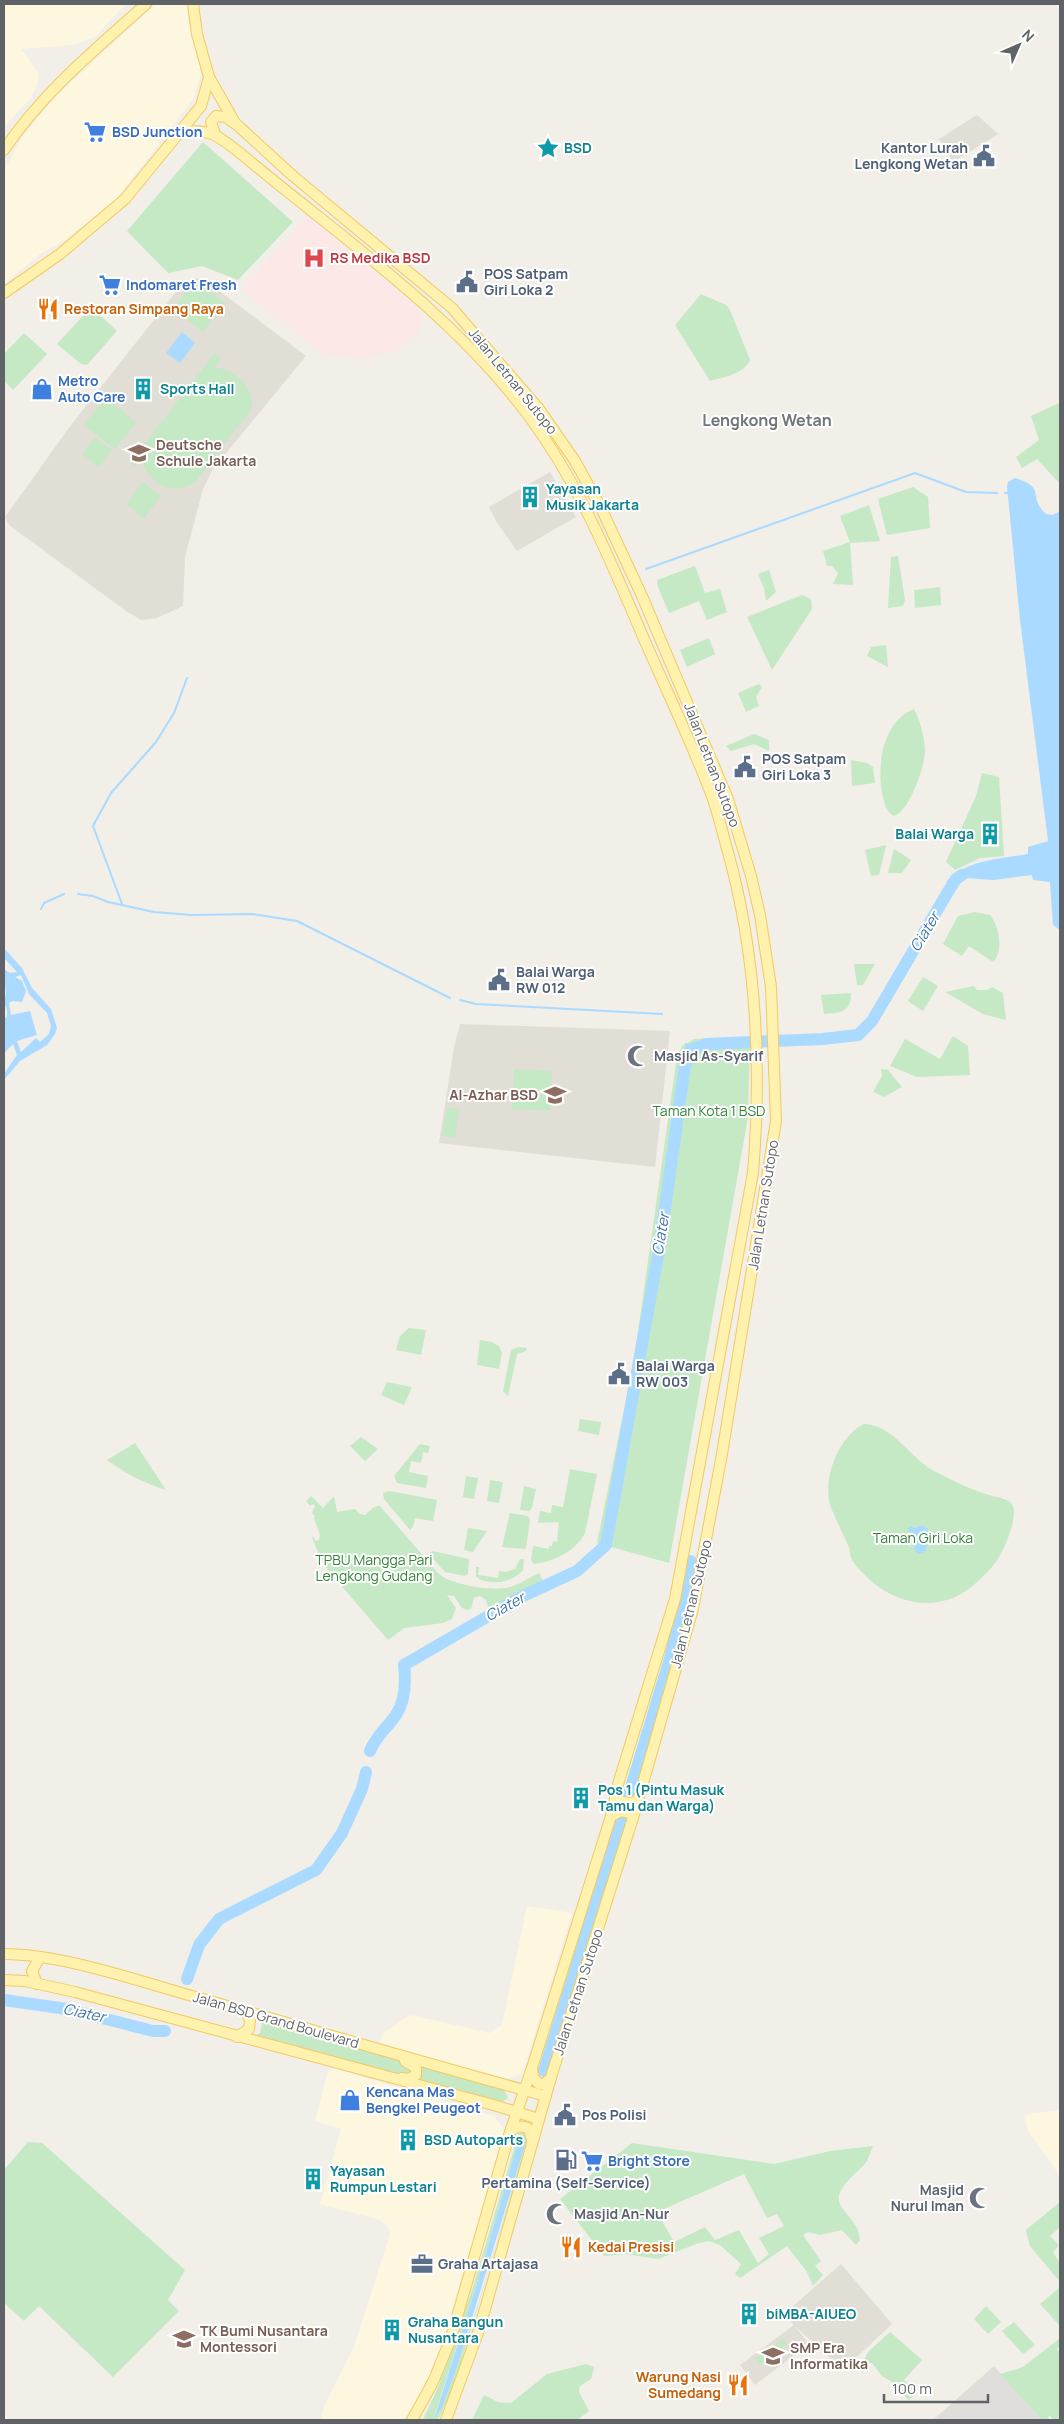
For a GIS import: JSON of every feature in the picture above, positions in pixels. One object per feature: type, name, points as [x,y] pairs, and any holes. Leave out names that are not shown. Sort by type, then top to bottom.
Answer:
[{"type":"main road","points":[[4,150],[50,91],[81,60],[146,4]]},
{"type":"main road","name":"Jalan Letnan Sutopo","points":[[193,4],[197,34],[209,77],[235,123],[293,176],[452,308],[539,409],[575,461],[601,508],[642,596],[728,799],[751,876],[760,915],[774,1027],[776,1121],[705,1554],[693,1609],[633,1818],[532,2142],[480,2330],[446,2420]]},
{"type":"main road","points":[[4,293],[16,287],[105,217],[131,192],[201,106],[209,77]]},
{"type":"main road","points":[[215,134],[211,122],[216,116],[226,117],[235,123]]},
{"type":"main road","points":[[179,133],[202,130],[215,134]]},
{"type":"main road","name":"Jalan Letnan Sutopo","points":[[215,134],[398,280],[456,334],[528,416],[568,478],[606,550],[713,800],[739,892],[751,965],[757,1031],[758,1112],[755,1155],[675,1599],[615,1796],[611,1816],[510,2132],[452,2338],[433,2382],[412,2420]]},
{"type":"main road","points":[[4,288],[16,287]]},
{"type":"main road","points":[[745,1215],[761,1218]]},
{"type":"main road","points":[[742,1231],[758,1232]]},
{"type":"main road","points":[[615,1796],[620,1802],[629,1804],[638,1801]]},
{"type":"main road","points":[[611,1816],[621,1811],[630,1813],[633,1818]]},
{"type":"main road","name":"Jalan BSD Grand Boulevard","points":[[4,1954],[40,1957],[130,1978],[384,2052],[546,2096]]},
{"type":"main road","points":[[37,1984],[32,1971],[40,1957]]},
{"type":"main road","name":"Jalan BSD Grand Boulevard","points":[[4,1980],[37,1984],[539,2119]]},
{"type":"main road","points":[[237,2037],[249,2028],[250,2021],[246,2011]]},
{"type":"main road","points":[[370,2073],[409,2079],[416,2075],[416,2068],[413,2065],[384,2052]]},
{"type":"main road","points":[[532,2068],[533,2077],[539,2084],[544,2084],[551,2078]]},
{"type":"main road","points":[[510,2132],[520,2126],[524,2126],[531,2133],[532,2142]]},
{"type":"shaded area","points":[[4,4],[126,4],[95,37],[73,45],[21,49],[39,74],[37,85],[31,98],[4,127]]},
{"type":"shaded area","name":"BSD Junction","points":[[156,4],[187,4],[188,24],[198,50],[201,75],[193,99],[118,197],[64,241],[40,254],[4,282],[4,171],[24,134],[55,97]]},
{"type":"shaded area","points":[[977,115],[998,134],[953,162],[939,139]]},
{"type":"shaded area","name":"RS Medika BSD","points":[[307,215],[406,297],[420,312],[421,327],[417,334],[396,351],[365,358],[324,355],[242,290]]},
{"type":"shaded area","name":"Deutsche Schule Jakarta","points":[[193,278],[202,278],[306,356],[213,469],[203,489],[185,557],[183,606],[157,618],[141,620],[9,525],[5,517],[71,425],[183,283]]},
{"type":"shaded area","points":[[550,472],[576,517],[517,551],[496,521],[489,507]]},
{"type":"shaded area","name":"Al-Azhar BSD","points":[[460,1024],[670,1031],[655,1167],[439,1143],[454,1047]]},
{"type":"shaded area","points":[[527,1906],[572,1913],[523,2072],[511,2078],[505,2078],[379,2046],[383,2033],[410,2015],[490,2033],[502,2025]]},
{"type":"shaded area","points":[[336,2069],[494,2116],[502,2127],[503,2133],[485,2200],[440,2352],[418,2399],[404,2420],[320,2420],[324,2407],[354,2347],[390,2234],[388,2227],[380,2220],[320,2204],[341,2129],[315,2121],[328,2072]]},
{"type":"shaded area","points":[[1060,2110],[1060,2176],[1028,2131],[1024,2115]]},
{"type":"shaded area","points":[[841,2264],[892,2324],[843,2370],[795,2326],[809,2344],[755,2385],[740,2365],[794,2325],[784,2314]]},
{"type":"shaded area","points":[[994,2366],[1042,2420],[933,2420]]},
{"type":"green space","points":[[203,142],[293,222],[238,280],[202,266],[168,273],[127,231]]},
{"type":"green space","points":[[195,280],[225,303],[203,332],[173,309]]},
{"type":"green space","points":[[701,294],[726,305],[730,310],[750,360],[738,372],[710,381],[675,325]]},
{"type":"green space","points":[[91,307],[117,331],[87,365],[81,364],[57,344]]},
{"type":"green space","points":[[24,333],[47,354],[13,390],[4,381],[4,354]]},
{"type":"green space","points":[[215,353],[221,358],[215,367],[229,371],[243,381],[251,395],[250,411],[196,481],[188,486],[179,488],[163,486],[149,475],[142,459],[135,466],[130,463]]},
{"type":"green space","points":[[105,398],[136,422],[115,449],[84,425]]},
{"type":"green space","points":[[1059,403],[1060,484],[1037,459],[1022,468],[1016,457],[1039,440],[1031,416]]},
{"type":"green space","points":[[95,437],[112,450],[99,467],[82,454]]},
{"type":"green space","points":[[143,482],[161,496],[144,518],[126,504]]},
{"type":"green space","points":[[913,487],[928,497],[930,528],[887,535],[878,499]]},
{"type":"green space","points":[[869,505],[880,541],[850,543],[853,585],[833,584],[838,573],[832,566],[827,566],[823,551],[850,542],[840,516]]},
{"type":"green space","points":[[898,556],[905,600],[903,606],[888,608],[891,557]]},
{"type":"green space","points":[[695,566],[705,593],[720,589],[727,612],[707,620],[699,601],[669,613],[657,580]]},
{"type":"green space","points":[[769,570],[776,592],[766,601],[764,588],[758,574]]},
{"type":"green space","points":[[940,587],[941,605],[915,608],[914,590]]},
{"type":"green space","points":[[802,595],[811,599],[812,609],[772,670],[747,617]]},
{"type":"green space","points":[[709,638],[715,654],[687,667],[680,650]]},
{"type":"green space","points":[[886,645],[888,667],[867,656],[871,647]]},
{"type":"green space","points":[[759,684],[762,687],[756,697],[759,706],[746,712],[738,693]]},
{"type":"green space","points":[[914,709],[923,736],[925,746],[924,758],[919,777],[910,798],[900,813],[894,816],[885,805],[883,797],[880,773],[881,760],[888,734],[903,715]]},
{"type":"green space","points":[[754,734],[769,740],[769,751],[754,744],[731,751],[726,746]]},
{"type":"green space","points":[[851,760],[867,763],[873,767],[875,783],[852,786]]},
{"type":"green space","points":[[982,773],[999,777],[1004,856],[980,858],[955,870],[946,862],[976,796]]},
{"type":"green space","points":[[886,845],[879,875],[871,876],[865,850]]},
{"type":"green space","points":[[894,849],[911,860],[902,873],[888,873]]},
{"type":"green space","points":[[975,912],[990,915],[996,925],[999,945],[993,962],[969,946],[962,956],[943,944],[958,916]]},
{"type":"green space","points":[[854,964],[875,964],[863,985],[857,985]]},
{"type":"green space","points":[[923,977],[938,986],[923,1011],[908,1001]]},
{"type":"green space","points":[[974,986],[977,990],[987,990],[992,987],[1003,993],[1006,1020],[983,1014],[945,992]]},
{"type":"green space","points":[[851,993],[851,999],[847,1008],[840,1012],[824,1014],[821,995]]},
{"type":"green space","points":[[953,1036],[968,1046],[970,1075],[917,1077],[890,1066],[905,1039],[940,1059]]},
{"type":"green space","name":"Taman Kota 1 BSD","points":[[750,1037],[748,1117],[669,1563],[597,1543],[634,1360],[677,1056],[682,1046],[694,1039]]},
{"type":"green space","points":[[514,1069],[552,1071],[550,1111],[512,1109]]},
{"type":"green space","points":[[881,1069],[888,1070],[902,1087],[884,1097],[873,1092],[882,1076]]},
{"type":"green space","points":[[447,1107],[459,1109],[455,1138],[442,1136]]},
{"type":"green space","points":[[409,1328],[426,1330],[421,1355],[396,1350],[400,1336]]},
{"type":"green space","points":[[480,1340],[492,1342],[499,1346],[502,1353],[499,1369],[477,1365]]},
{"type":"green space","points":[[518,1347],[527,1348],[526,1351],[517,1354],[508,1396],[503,1391],[511,1350]]},
{"type":"green space","points":[[387,1382],[412,1387],[404,1405],[381,1395]]},
{"type":"green space","points":[[580,1419],[601,1422],[599,1435],[578,1431]]},
{"type":"green space","name":"Taman Giri Loka","points":[[864,1424],[885,1430],[919,1460],[938,1473],[969,1488],[1001,1498],[1012,1504],[1014,1512],[1012,1527],[1002,1552],[990,1569],[979,1580],[954,1598],[926,1603],[897,1597],[871,1581],[853,1561],[849,1547],[832,1510],[828,1487],[830,1474],[839,1449],[855,1430]]},
{"type":"green space","points":[[361,1437],[378,1449],[365,1461],[350,1446]]},
{"type":"green space","points":[[135,1443],[166,1490],[135,1478],[107,1460]]},
{"type":"green space","points":[[420,1444],[430,1446],[428,1453],[423,1452],[421,1463],[411,1461],[409,1472],[428,1476],[426,1488],[397,1483],[394,1476]]},
{"type":"green space","points":[[570,1469],[597,1474],[585,1533],[570,1550],[549,1561],[534,1564],[531,1560],[533,1546],[549,1549],[553,1541],[557,1542],[559,1522],[538,1523],[540,1511],[551,1513],[552,1505],[563,1507]]},
{"type":"green space","points":[[466,1476],[478,1478],[474,1499],[463,1497]]},
{"type":"green space","points":[[490,1480],[503,1482],[499,1503],[487,1501]]},
{"type":"green space","points":[[524,1486],[536,1489],[532,1508],[529,1511],[520,1510]]},
{"type":"green space","points":[[390,1491],[437,1500],[433,1521],[415,1518],[413,1527],[410,1530],[384,1499],[383,1493]]},
{"type":"green space","name":"TPBU Mangga Pari Lengkong Gudang","points":[[311,1496],[323,1508],[334,1496],[337,1512],[355,1509],[360,1514],[365,1515],[374,1507],[380,1506],[438,1573],[452,1581],[494,1589],[510,1587],[539,1573],[543,1581],[489,1610],[486,1600],[480,1596],[474,1598],[471,1609],[468,1610],[462,1608],[454,1596],[447,1595],[456,1608],[452,1619],[443,1623],[404,1628],[388,1640],[322,1561],[312,1538],[314,1537],[315,1541],[319,1540],[320,1535],[315,1516],[312,1513],[315,1506],[313,1504],[310,1506],[306,1501]]},
{"type":"green space","points":[[510,1513],[528,1516],[530,1519],[526,1549],[502,1547]]},
{"type":"green space","points":[[468,1528],[487,1531],[473,1552],[464,1550]]},
{"type":"green space","points":[[432,1551],[469,1559],[468,1574],[465,1576],[445,1572],[429,1554]]},
{"type":"green space","points":[[520,1559],[524,1559],[523,1570],[513,1578],[501,1582],[488,1582],[476,1577],[476,1567],[479,1567],[478,1575],[498,1578],[499,1571],[506,1572],[515,1569]]},
{"type":"green space","points":[[256,2017],[381,2053],[411,2066],[413,2072],[409,2077],[254,2036],[260,2033],[262,2025]]},
{"type":"green space","points":[[415,2064],[504,2090],[508,2098],[501,2103],[415,2080]]},
{"type":"green space","points":[[521,2131],[526,2131],[528,2141],[497,2244],[526,2142],[519,2140],[475,2290],[434,2417],[462,2350],[495,2250],[453,2389],[438,2420],[423,2420],[439,2385],[472,2290],[518,2135]]},
{"type":"green space","points":[[28,2142],[42,2143],[185,2270],[168,2300],[179,2311],[113,2377],[39,2306],[24,2321],[4,2303],[4,2170]]},
{"type":"green space","points":[[632,2143],[774,2164],[830,2151],[873,2146],[867,2161],[843,2187],[839,2200],[841,2206],[856,2226],[860,2240],[856,2245],[842,2230],[820,2235],[808,2232],[803,2235],[821,2261],[815,2266],[823,2275],[813,2286],[807,2272],[787,2246],[740,2278],[735,2274],[741,2264],[720,2245],[709,2241],[658,2259],[625,2254],[604,2256],[560,2199]],"holes":[[[744,2174],[767,2218],[777,2214],[784,2226],[759,2238],[769,2254],[758,2263],[739,2230],[715,2240],[705,2227],[674,2242],[657,2212]]]},
{"type":"green space","points":[[1060,2202],[1060,2227],[1050,2236],[1059,2245],[1053,2252],[1060,2263],[1060,2282],[1030,2246],[1026,2230]]},
{"type":"green space","points":[[1059,2288],[1060,2290],[1060,2326],[1040,2304]]},
{"type":"green space","points":[[986,2306],[1001,2322],[988,2334],[974,2319]]},
{"type":"green space","points":[[1014,2322],[1035,2345],[1023,2354],[1002,2331]]},
{"type":"green space","points":[[890,2332],[922,2360],[904,2380],[917,2391],[909,2400],[892,2385],[892,2382],[882,2376],[872,2363],[864,2360],[868,2352]]},
{"type":"green space","points":[[783,2338],[787,2344],[760,2365],[755,2359]]},
{"type":"green space","points":[[1060,2338],[1060,2346],[1057,2349],[1060,2353],[1060,2420],[1054,2420],[1049,2415],[1048,2420],[1042,2420],[1000,2374],[1023,2367]]},
{"type":"green space","points":[[586,2364],[594,2367],[591,2379],[580,2386],[579,2392],[589,2411],[577,2420],[472,2420],[484,2395],[498,2402],[511,2403],[547,2374]]},
{"type":"water","points":[[182,332],[195,343],[180,363],[166,353]]},
{"type":"water","points":[[1015,478],[1025,482],[1034,489],[1037,502],[1046,514],[1053,515],[1060,511],[1060,930],[1053,925],[1050,882],[1033,880],[1032,875],[994,880],[964,878],[954,888],[946,882],[963,869],[995,859],[1028,854],[1028,847],[1048,841],[1020,620],[1007,486],[1008,482]]},
{"type":"water","points":[[4,948],[22,968],[32,988],[51,1009],[57,1028],[47,1045],[20,1061],[4,1080],[4,1074],[17,1055],[13,1044],[4,1053],[4,1017],[7,1018],[7,1010],[4,1003],[6,994],[4,969],[10,973],[17,972],[4,958]],"holes":[[[21,975],[29,994],[47,1013],[51,1026],[49,1034],[40,1042],[36,1038],[21,1052],[17,1041],[37,1035],[30,1011],[11,1015],[9,1003],[13,1001],[22,1002],[26,991],[22,981],[15,977]]]},
{"type":"water","points":[[922,1525],[928,1529],[929,1540],[925,1552],[918,1554],[914,1549],[917,1541],[914,1533],[908,1530],[910,1526],[915,1528]]},
{"type":"water","points":[[519,2139],[526,2142],[456,2370],[442,2407],[434,2419],[475,2290]]},
{"type":"waterway","points":[[646,569],[915,473],[966,492],[997,493]]},
{"type":"waterway","points":[[122,904],[93,826],[111,793],[156,742],[174,713],[187,678]]},
{"type":"waterway","name":"Ciater","points":[[370,1751],[378,1736],[396,1715],[402,1703],[405,1684],[404,1665],[521,1597],[577,1571],[606,1545],[660,1244],[685,1065],[690,1050],[706,1044],[823,1039],[858,1035],[872,1021],[949,890],[956,879],[962,875]]},
{"type":"waterway","points":[[41,909],[44,903],[64,894]]},
{"type":"waterway","points":[[78,894],[93,896],[108,902],[154,912],[192,915],[253,914],[297,921],[450,998]]},
{"type":"waterway","points":[[460,1000],[476,1004],[662,1014]]},
{"type":"waterway","name":"Ciater","points":[[686,1044],[690,1050]]},
{"type":"waterway","points":[[629,1794],[671,1655],[691,1561]]},
{"type":"waterway","name":"Ciater","points":[[187,1979],[199,1945],[219,1919],[316,1870],[342,1833],[362,1789],[366,1772]]},
{"type":"waterway","points":[[544,2071],[622,1818]]},
{"type":"waterway","name":"Ciater","points":[[4,2000],[67,2009],[153,2031],[165,2031]]},
{"type":"place","name":"BSD Junction","points":[[95,132]]},
{"type":"place","name":"BSD","points":[[548,148]]},
{"type":"place","name":"Kantor Lurah Lengkong Wetan","points":[[984,156]]},
{"type":"place","name":"RS Medika BSD","points":[[314,258]]},
{"type":"place","name":"POS Satpam Giri Loka 2","points":[[467,282]]},
{"type":"place","name":"Indomaret Fresh","points":[[110,285]]},
{"type":"place","name":"Restoran Simpang Raya","points":[[48,309]]},
{"type":"place","name":"Metro Auto Care","points":[[42,389]]},
{"type":"place","name":"Sports Hall","points":[[143,389]]},
{"type":"place","name":"Deutsche Schule Jakarta","points":[[139,453]]},
{"type":"place","name":"Yayasan Musik Jakarta","points":[[530,497]]},
{"type":"place","name":"POS Satpam Giri Loka 3","points":[[745,767]]},
{"type":"place","name":"Balai Warga","points":[[990,834]]},
{"type":"place","name":"Balai Warga RW 012","points":[[499,980]]},
{"type":"place","name":"Masjid As-Syarif","points":[[638,1056]]},
{"type":"place","name":"Al-Azhar BSD","points":[[555,1095]]},
{"type":"place","name":"Balai Warga RW 003","points":[[619,1374]]},
{"type":"place","name":"Pos 1 (Pintu Masuk Tamu dan Warga)","points":[[581,1798]]},
{"type":"place","name":"Kencana Mas Bengkel Peugeot","points":[[350,2100]]},
{"type":"place","name":"Pos Polisi","points":[[565,2115]]},
{"type":"place","name":"BSD Autoparts","points":[[408,2140]]},
{"type":"place","name":"Pertamina (Self-Service)","points":[[566,2160]]},
{"type":"place","name":"Bright Store","points":[[592,2161]]},
{"type":"place","name":"Yayasan Rumpun Lestari","points":[[313,2179]]},
{"type":"place","name":"Masjid Nurul Iman","points":[[980,2198]]},
{"type":"place","name":"Masjid An-Nur","points":[[557,2214]]},
{"type":"place","name":"Kedai Presisi","points":[[571,2247]]},
{"type":"place","name":"Graha Artajasa","points":[[422,2264]]},
{"type":"place","name":"biMBA-AIUEO","points":[[749,2314]]},
{"type":"place","name":"Graha Bangun Nusantara","points":[[392,2330]]},
{"type":"place","name":"TK Bumi Nusantara Montessori","points":[[184,2339]]},
{"type":"place","name":"SMP Era Informatika","points":[[773,2356]]},
{"type":"place","name":"Warung Nasi Sumedang","points":[[738,2385]]},
{"type":"district","name":"Lengkong Wetan","points":[[767,420]]}]
